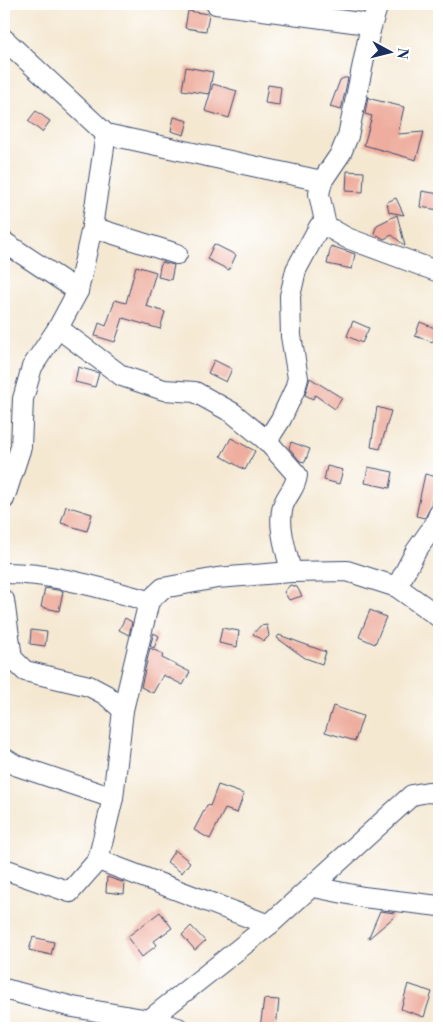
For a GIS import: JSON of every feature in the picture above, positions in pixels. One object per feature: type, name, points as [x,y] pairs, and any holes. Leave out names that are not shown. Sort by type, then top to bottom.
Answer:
[{"type":"street","points":[[216,4],[366,24],[370,30]]},
{"type":"street","points":[[326,226],[319,194],[322,181],[341,153],[348,136],[370,30],[378,4]]},
{"type":"street","points":[[4,39],[106,134],[322,181]]},
{"type":"street","points":[[4,500],[21,447],[23,399],[32,367],[58,328],[78,291],[92,227],[106,134]]},
{"type":"street","points":[[267,441],[281,419],[298,378],[291,336],[290,296],[296,270],[319,227],[326,226],[387,254],[439,272]]},
{"type":"street","points":[[92,227],[176,254]]},
{"type":"street","points":[[4,242],[78,291]]},
{"type":"street","points":[[58,328],[122,376],[164,390],[195,392],[233,413],[267,441],[297,475],[296,485],[284,505],[281,515],[291,572]]},
{"type":"street","points":[[397,587],[416,551],[435,524],[439,514]]},
{"type":"street","points":[[4,869],[70,892],[98,860],[113,798],[122,710],[149,600],[163,588],[217,578],[291,572],[347,572],[397,587],[439,617]]},
{"type":"street","points":[[4,573],[31,573],[59,578],[149,600]]},
{"type":"street","points":[[4,600],[12,658],[25,671],[89,686],[106,695],[122,710]]},
{"type":"street","points":[[4,758],[14,764],[113,798]]},
{"type":"street","points":[[149,1020],[269,926],[314,887],[412,795],[428,792],[439,794]]},
{"type":"street","points":[[98,860],[269,926]]},
{"type":"street","points":[[314,887],[363,897],[439,906]]},
{"type":"street","points":[[4,989],[73,1007],[149,1020],[178,1028]]},
{"type":"building","points":[[188,11],[209,14],[206,31],[185,28]]},
{"type":"building","points":[[186,67],[213,72],[209,94],[182,90]]},
{"type":"building","points":[[348,78],[341,110],[330,107],[340,80]]},
{"type":"building","points":[[213,84],[237,91],[229,118],[205,111]]},
{"type":"building","points":[[268,85],[281,87],[279,105],[265,103]]},
{"type":"building","points":[[368,96],[371,99],[404,107],[398,134],[424,132],[416,160],[364,145],[372,116],[365,114]]},
{"type":"building","points":[[36,111],[50,121],[42,132],[28,121]]},
{"type":"building","points":[[174,117],[188,121],[184,135],[171,131]]},
{"type":"building","points":[[347,171],[364,172],[363,192],[346,191]]},
{"type":"building","points":[[422,191],[439,194],[439,210],[420,207]]},
{"type":"building","points":[[396,198],[404,215],[389,212],[387,202]]},
{"type":"building","points":[[397,215],[405,246],[392,235],[384,239],[374,233],[377,225]]},
{"type":"building","points":[[214,244],[236,255],[229,270],[207,259]]},
{"type":"building","points":[[331,246],[355,254],[352,269],[327,264]]},
{"type":"building","points":[[161,262],[174,265],[171,280],[158,277]]},
{"type":"building","points":[[136,266],[156,272],[146,306],[165,312],[160,329],[123,318],[115,342],[95,336],[99,323],[106,326],[115,300],[126,303]]},
{"type":"building","points":[[353,321],[369,328],[362,343],[347,336]]},
{"type":"building","points":[[420,322],[437,329],[433,342],[415,336]]},
{"type":"building","points":[[214,360],[232,369],[226,382],[208,373]]},
{"type":"building","points":[[78,367],[99,373],[95,387],[75,382]]},
{"type":"building","points":[[310,378],[342,398],[335,409],[315,395],[313,399],[305,395]]},
{"type":"building","points":[[377,407],[391,411],[380,449],[371,447]]},
{"type":"building","points":[[231,438],[255,451],[245,470],[221,456]]},
{"type":"building","points":[[291,442],[310,449],[305,462],[300,461],[289,448]]},
{"type":"building","points":[[327,466],[343,470],[339,484],[324,480]]},
{"type":"building","points":[[368,467],[393,472],[390,488],[365,483]]},
{"type":"building","points":[[425,474],[437,477],[431,506],[425,518],[416,516]]},
{"type":"building","points":[[66,506],[92,514],[87,531],[61,523]]},
{"type":"building","points":[[290,585],[297,587],[302,596],[289,600],[284,592]]},
{"type":"building","points":[[45,588],[63,591],[59,611],[41,607]]},
{"type":"building","points":[[370,610],[386,617],[375,644],[359,637]]},
{"type":"building","points":[[125,618],[132,622],[129,635],[119,630]]},
{"type":"building","points":[[267,625],[269,636],[264,641],[253,634],[260,626]]},
{"type":"building","points":[[222,628],[239,631],[237,647],[219,643]]},
{"type":"building","points":[[31,630],[47,632],[45,646],[30,644]]},
{"type":"building","points":[[154,633],[159,636],[154,648],[150,646]]},
{"type":"building","points":[[279,635],[326,652],[322,664],[305,658],[277,638]]},
{"type":"building","points":[[150,648],[163,654],[162,658],[190,672],[183,685],[163,675],[153,693],[141,687]]},
{"type":"building","points":[[333,706],[363,716],[355,741],[325,732]]},
{"type":"building","points":[[218,785],[244,794],[237,813],[225,809],[210,839],[194,830],[207,805],[210,806]]},
{"type":"building","points":[[175,850],[190,862],[182,873],[167,862]]},
{"type":"building","points":[[107,877],[125,883],[124,894],[106,892]]},
{"type":"building","points":[[380,911],[395,913],[394,917],[368,939]]},
{"type":"building","points":[[160,912],[172,928],[154,941],[157,945],[142,957],[127,937]]},
{"type":"building","points":[[191,926],[205,941],[195,950],[182,935]]},
{"type":"building","points":[[33,937],[54,942],[51,955],[29,950]]},
{"type":"building","points":[[408,984],[432,992],[424,1017],[401,1009]]},
{"type":"building","points":[[264,999],[279,1000],[276,1028],[260,1028]]}]
